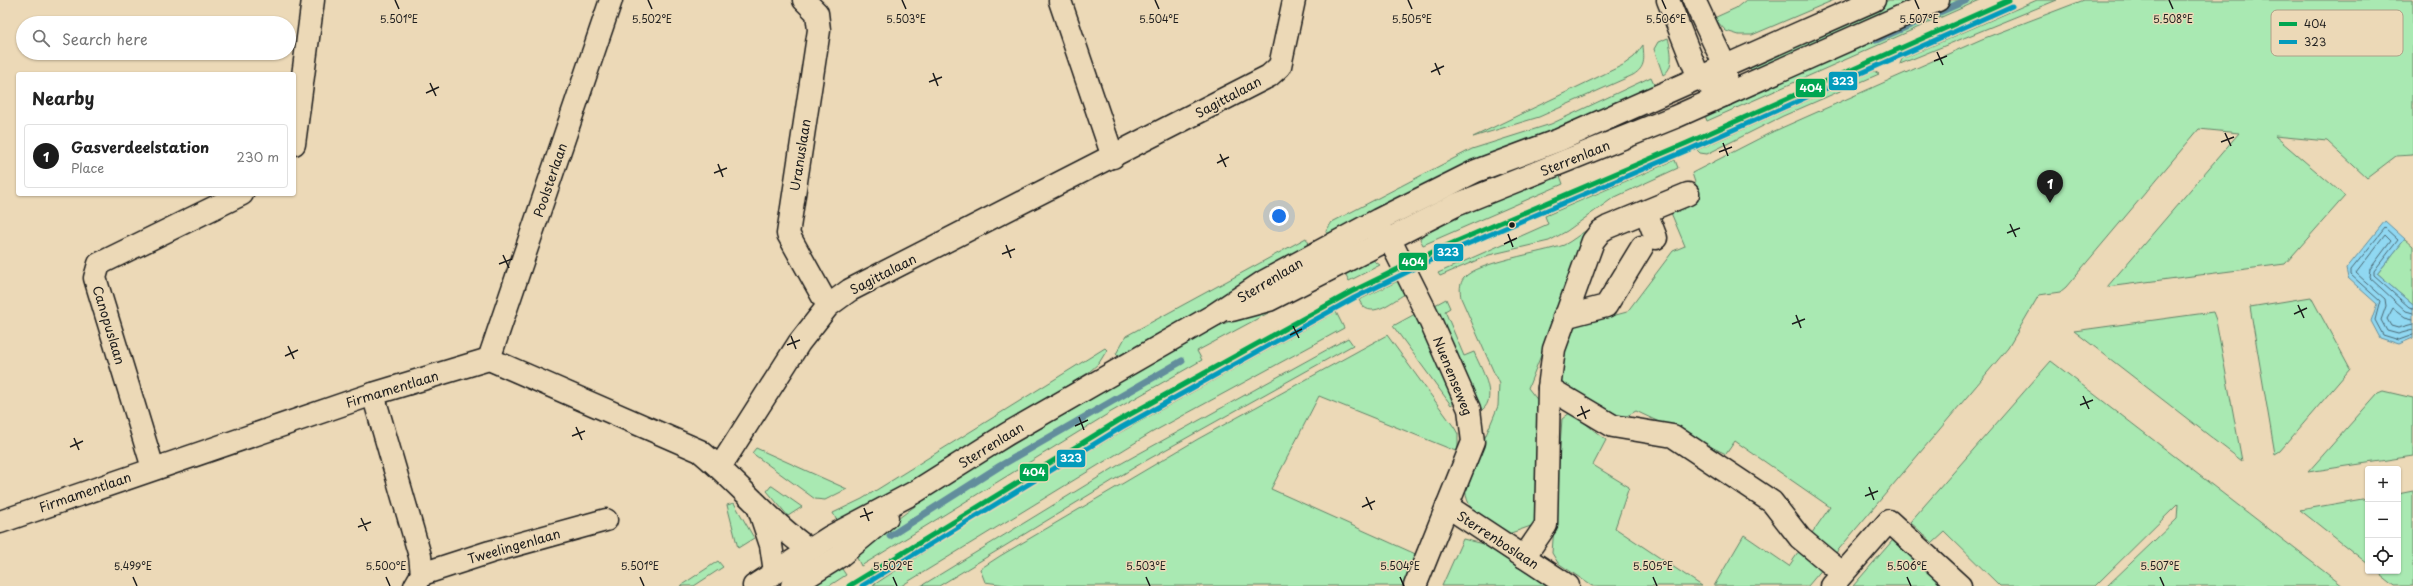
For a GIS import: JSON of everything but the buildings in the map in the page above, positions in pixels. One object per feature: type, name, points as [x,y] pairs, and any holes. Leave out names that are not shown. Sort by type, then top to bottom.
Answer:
[{"type":"street","points":[[296,129],[313,0]]},
{"type":"street","name":"Poolsterlaan","points":[[489,359],[611,0]]},
{"type":"street","name":"Uranuslaan","points":[[804,0],[817,13],[819,30],[788,234],[828,306]]},
{"type":"street","name":"Sagittalaan","points":[[720,467],[799,343],[828,306],[850,290],[1269,76],[1280,66],[1282,60],[1294,0]]},
{"type":"street","points":[[1668,0],[1699,78],[1725,95]]},
{"type":"street","points":[[1694,0],[1725,66],[1725,95]]},
{"type":"street","name":"Sterrenlaan","points":[[754,586],[810,550],[915,492],[1007,434],[1214,315],[1264,281],[1367,226],[1476,171],[1559,140],[1874,0]]},
{"type":"street","name":"Sterrenlaan","points":[[1214,315],[1268,300],[1389,238],[1491,190],[1623,139],[1938,0]]},
{"type":"street","points":[[1060,1],[1113,157]]},
{"type":"street","points":[[1524,557],[1546,526],[1549,388],[1554,349],[1564,316],[1593,241],[1608,227],[1688,194]]},
{"type":"street","name":"Canopuslaan","points":[[153,468],[95,278],[99,264],[238,196]]},
{"type":"street","points":[[1564,316],[1606,306],[1649,242],[1646,212]]},
{"type":"street","points":[[1367,226],[1389,238]]},
{"type":"street","name":"Nuenenseweg","points":[[1389,238],[1429,318],[1469,409],[1473,442],[1415,586]]},
{"type":"street","points":[[489,359],[700,451],[720,467],[759,509],[774,520],[788,534],[810,550]]},
{"type":"street","name":"Firmamentlaan","points":[[0,522],[153,468],[373,394],[489,359]]},
{"type":"street","points":[[1549,388],[1613,426],[1673,436],[1772,502],[1800,538],[1837,580],[1889,521],[1960,586]]},
{"type":"street","name":"Tweelingenlaan","points":[[373,394],[420,556],[419,580],[490,552],[606,520]]},
{"type":"street","name":"Sterrenlaan","points":[[792,586],[840,556],[915,492]]},
{"type":"street","name":"Sterrenboslaan","points":[[1447,506],[1568,586]]},
{"type":"street","points":[[759,509],[771,545],[775,572]]},
{"type":"green space","points":[[1746,0],[1834,0],[1752,35],[1739,35],[1726,31],[1714,18],[1736,8]]},
{"type":"green space","points":[[1889,0],[1923,0],[1766,66],[1751,70],[1747,62]]},
{"type":"green space","points":[[1950,0],[1980,0],[1707,121],[1703,110]]},
{"type":"green space","points":[[2037,0],[2057,0],[1900,64],[1902,59]]},
{"type":"green space","points":[[2084,0],[2413,0],[2413,155],[2396,156],[2367,178],[2327,141],[2275,136],[2345,196],[2285,264],[2107,287],[2239,133],[2199,129],[2066,287],[2060,292],[2039,295],[2008,348],[1808,586],[1714,586],[1744,535],[1789,566],[1830,507],[1735,441],[1726,454],[1636,411],[1623,418],[1557,380],[1562,352],[1571,327],[1627,312],[1673,251],[1685,246],[1669,208],[1699,195],[1692,173],[1770,133],[1982,39]]},
{"type":"green space","points":[[1668,38],[1671,63],[1667,72],[1663,75],[1654,49],[1658,42]]},
{"type":"green space","points":[[1643,45],[1644,59],[1642,66],[1633,75],[1539,117],[1473,137],[1623,65],[1634,57]]},
{"type":"green space","points":[[1874,71],[1879,74],[1783,116],[1707,154],[1700,153],[1697,150]]},
{"type":"green space","points":[[1651,77],[1656,88],[1328,241],[1326,231],[1332,222],[1472,149],[1551,124]]},
{"type":"green space","points":[[1675,160],[1678,168],[1613,198],[1567,231],[1549,241],[1489,255],[1440,276],[1438,273],[1548,224],[1545,216]]},
{"type":"green space","points":[[1559,173],[1563,184],[1423,245],[1420,239],[1424,233],[1437,224]]},
{"type":"green space","points":[[1587,230],[1590,232],[1528,388],[1546,411],[1538,520],[1531,526],[1508,534],[1478,516],[1469,504],[1466,496],[1465,486],[1498,406],[1499,384],[1461,298],[1460,290],[1462,280],[1471,272],[1482,267],[1564,245]]},
{"type":"green space","points":[[1306,238],[1312,249],[1118,356],[1116,354],[1126,336]]},
{"type":"green space","points":[[2405,239],[2413,246],[2413,305],[2377,274]]},
{"type":"green space","points":[[1367,256],[1380,265],[1349,281],[1343,269]]},
{"type":"green space","points":[[1328,281],[1197,351],[1202,360],[1111,412],[861,566],[854,552],[919,503],[956,478],[1211,329]]},
{"type":"green space","points":[[1398,281],[1405,294],[1387,305],[1374,310],[1368,309],[1363,306],[1359,300]]},
{"type":"green space","points":[[2311,297],[2350,369],[2280,451],[2275,454],[2250,307]]},
{"type":"green space","points":[[1446,299],[1450,308],[1445,311],[1464,356],[1474,352],[1487,382],[1489,398],[1487,404],[1482,410],[1435,305]]},
{"type":"green space","points":[[1336,312],[1344,328],[1151,433],[901,586],[872,586],[969,523],[1121,432]]},
{"type":"green space","points":[[2213,312],[2216,320],[2242,461],[2074,331]]},
{"type":"green space","points":[[1415,314],[1455,402],[1451,405],[1393,326]]},
{"type":"green space","points":[[1387,335],[1454,427],[1458,434],[1458,452],[1319,396],[1271,489],[1420,556],[1408,586],[1013,586],[985,582],[980,569],[1000,556],[1198,439]]},
{"type":"green space","points":[[1348,338],[1353,345],[1140,464],[939,586],[921,586],[1122,463]]},
{"type":"green space","points":[[1105,348],[1107,350],[1099,363],[1088,373],[839,525],[833,513],[862,499]]},
{"type":"green space","points":[[2051,361],[2343,586],[2107,586],[2177,519],[2178,504],[2095,586],[2000,586],[1945,532],[1933,543],[1910,522]]},
{"type":"green space","points":[[2383,391],[2413,398],[2413,456],[2308,472],[2378,393]]},
{"type":"green space","points":[[1571,412],[1606,440],[1593,465],[1629,487],[1615,528],[1702,586],[1592,586],[1558,563],[1552,553],[1562,419]]},
{"type":"green space","points":[[756,448],[847,489],[825,500],[815,499],[752,453]]},
{"type":"green space","points":[[771,486],[802,507],[788,516],[767,491]]},
{"type":"green space","points":[[2413,491],[2413,586],[2395,586],[2380,574],[2401,574],[2401,493]]},
{"type":"green space","points":[[2365,499],[2365,562],[2300,510]]},
{"type":"green space","points":[[734,503],[754,538],[738,548],[727,505]]},
{"type":"green space","points":[[1463,539],[1483,544],[1547,586],[1442,586]]},
{"type":"green space","points":[[1893,540],[1945,586],[1853,586]]},
{"type":"green space","points":[[718,561],[723,567],[694,586],[680,586]]},
{"type":"green space","points":[[838,563],[846,575],[829,586],[802,586]]},
{"type":"water","points":[[2385,221],[2405,239],[2377,274],[2413,305],[2413,338],[2399,344],[2380,338],[2371,321],[2377,304],[2348,278],[2346,269]]},
{"type":"waterway","points":[[1876,40],[1967,0]]},
{"type":"waterway","points":[[890,536],[1000,466],[1182,361]]},
{"type":"transit line","name":"404","points":[[849,586],[1118,421],[1351,292],[1441,248],[1687,143],[2009,0]]},
{"type":"transit line","name":"323","points":[[862,586],[1122,427],[1354,298],[1444,254],[1690,149],[2012,6]]},
{"type":"place","name":"Gasverdeelstation","points":[[2050,203]]}]
